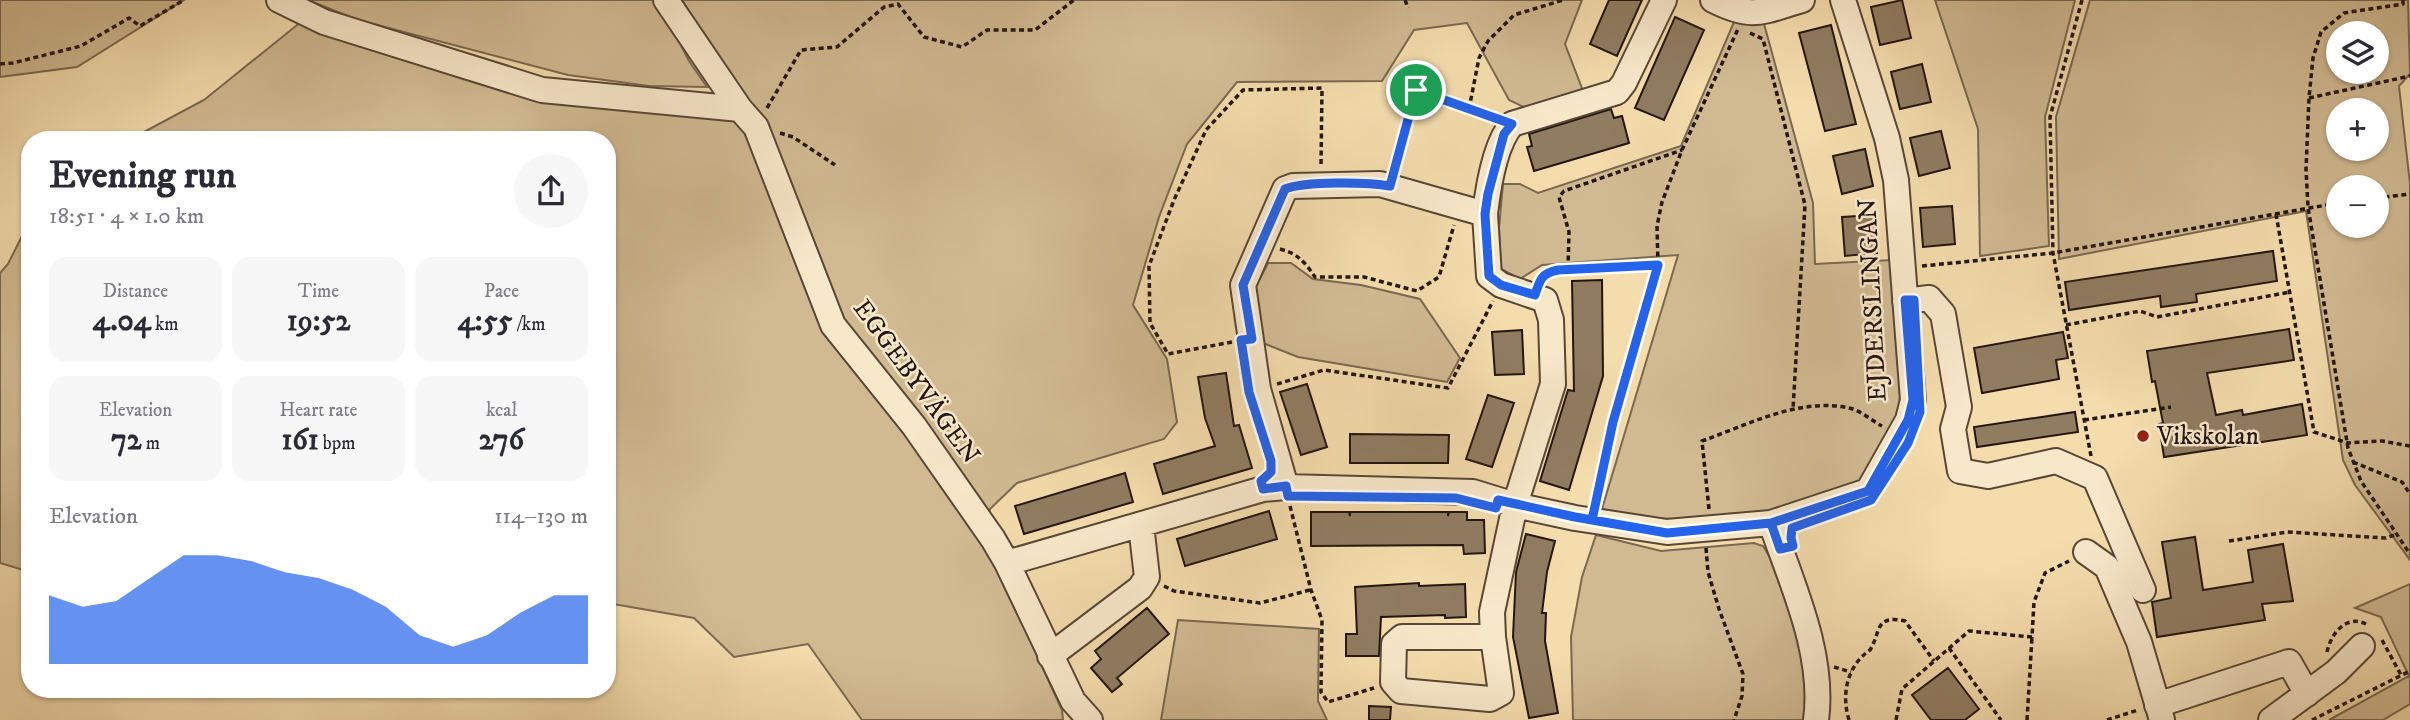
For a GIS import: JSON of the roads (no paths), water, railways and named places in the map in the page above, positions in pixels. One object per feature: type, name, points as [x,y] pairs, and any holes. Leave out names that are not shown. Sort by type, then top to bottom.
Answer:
[{"type":"street","points":[[279,0],[324,22],[542,90],[748,118]]},
{"type":"street","name":"EGGEBYVÄGEN","points":[[666,0],[748,118],[833,325],[914,426],[993,538],[1073,701],[1090,720]]},
{"type":"street","points":[[1493,637],[1402,637],[1394,644],[1394,682],[1401,691],[1490,699],[1501,692],[1492,612],[1515,505],[1553,384],[1551,320],[1545,300],[1501,285],[1489,276],[1485,214],[1504,134],[1512,124],[1617,92],[1624,83],[1664,0]]},
{"type":"street","points":[[1713,0],[1741,20],[1802,0]]},
{"type":"street","name":"EJDERSLINGAN","points":[[1007,564],[1263,489],[1286,486],[1473,492],[1515,505],[1667,533],[1771,523],[1868,491],[1908,420],[1913,400],[1896,180],[1887,138],[1843,0]]},
{"type":"street","points":[[1286,486],[1258,390],[1243,285],[1285,189],[1321,185],[1390,186],[1485,214]]},
{"type":"street","points":[[1905,300],[1929,298],[1943,314],[1959,407],[1953,429],[1960,471],[1988,476],[2056,461],[2095,478],[2143,590]]},
{"type":"street","points":[[1771,523],[1809,638],[1819,699],[1816,720]]},
{"type":"street","points":[[1050,656],[1140,588],[1147,577],[1141,525]]},
{"type":"street","points":[[2086,552],[2106,567],[2139,642],[2159,712],[2289,662],[2307,694]]},
{"type":"street","points":[[2271,720],[2336,672],[2362,646]]},
{"type":"place","name":"Vikskolan","points":[[2143,436]]}]
